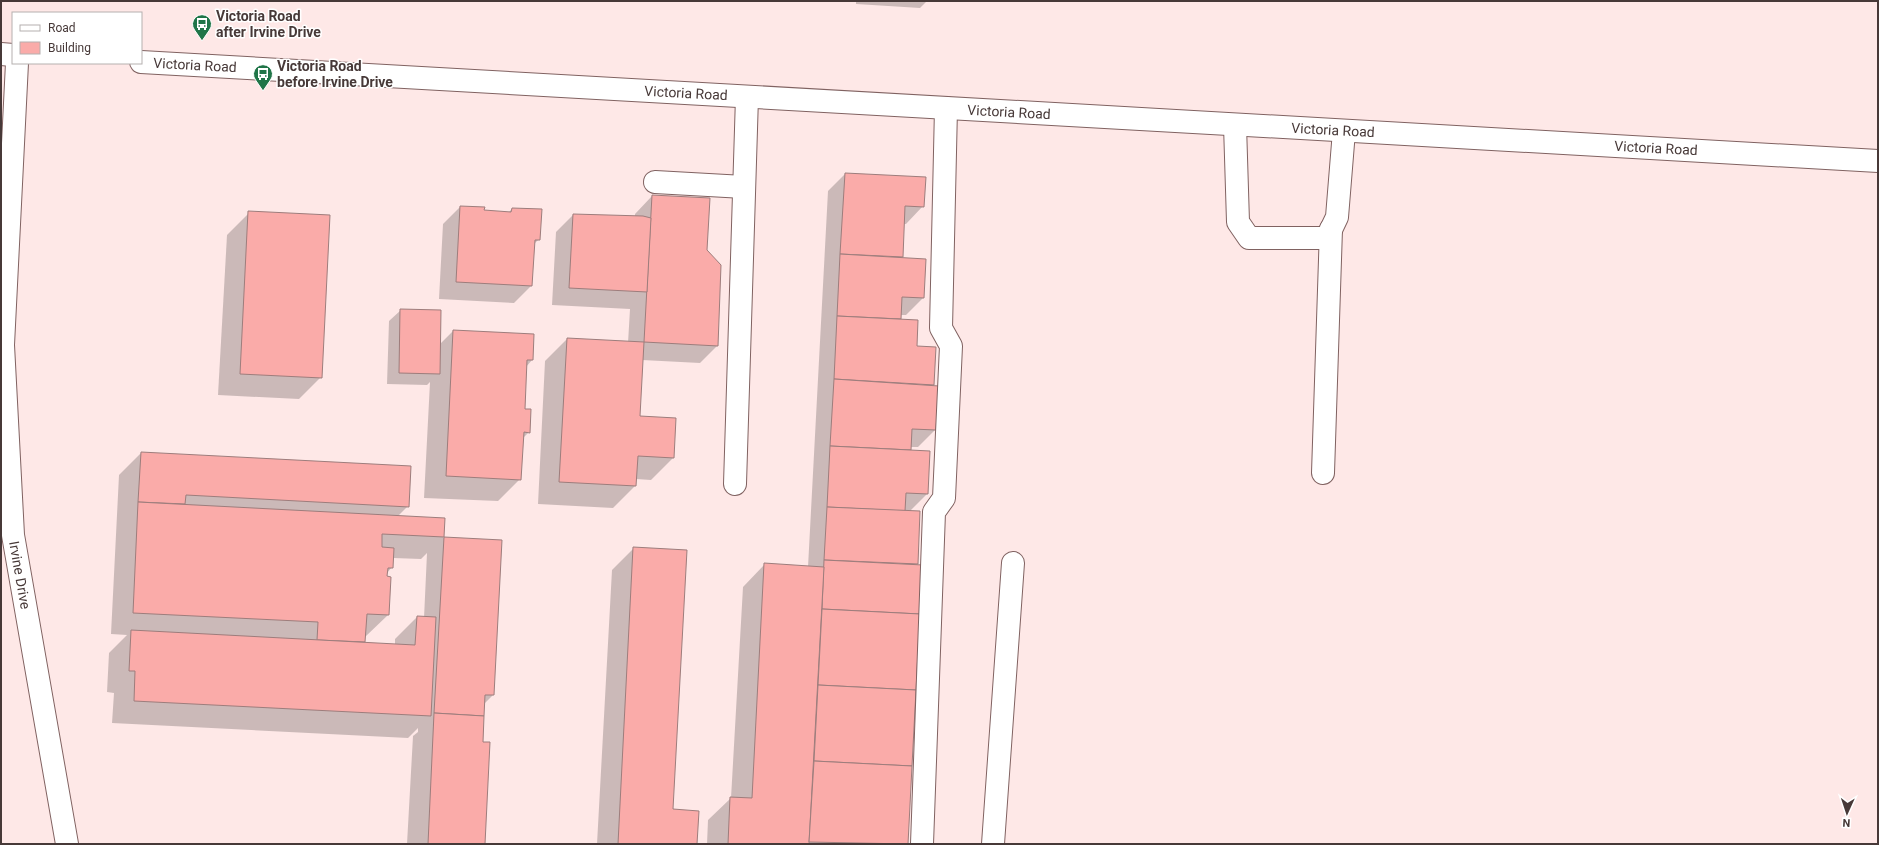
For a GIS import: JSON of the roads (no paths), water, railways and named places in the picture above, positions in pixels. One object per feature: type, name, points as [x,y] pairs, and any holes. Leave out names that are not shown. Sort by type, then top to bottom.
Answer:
[{"type":"street","points":[[1,54],[12,55]]},
{"type":"street","name":"Victoria Road","points":[[142,62],[1878,161]]},
{"type":"street","name":"Irvine Drive","points":[[17,64],[3,345],[13,535],[67,844]]},
{"type":"street","points":[[735,484],[747,97]]},
{"type":"street","points":[[922,844],[934,512],[944,498],[951,346],[941,328],[946,108]]},
{"type":"street","points":[[1235,124],[1238,222],[1249,238],[1327,238],[1337,217],[1344,131]]},
{"type":"street","points":[[655,182],[744,187]]},
{"type":"street","points":[[1323,473],[1331,229]]},
{"type":"street","points":[[997,844],[1013,562]]},
{"type":"place","name":"Victoria Road after Irvine Drive","points":[[202,41]]},
{"type":"place","name":"Victoria Road before Irvine Drive","points":[[263,91]]}]
